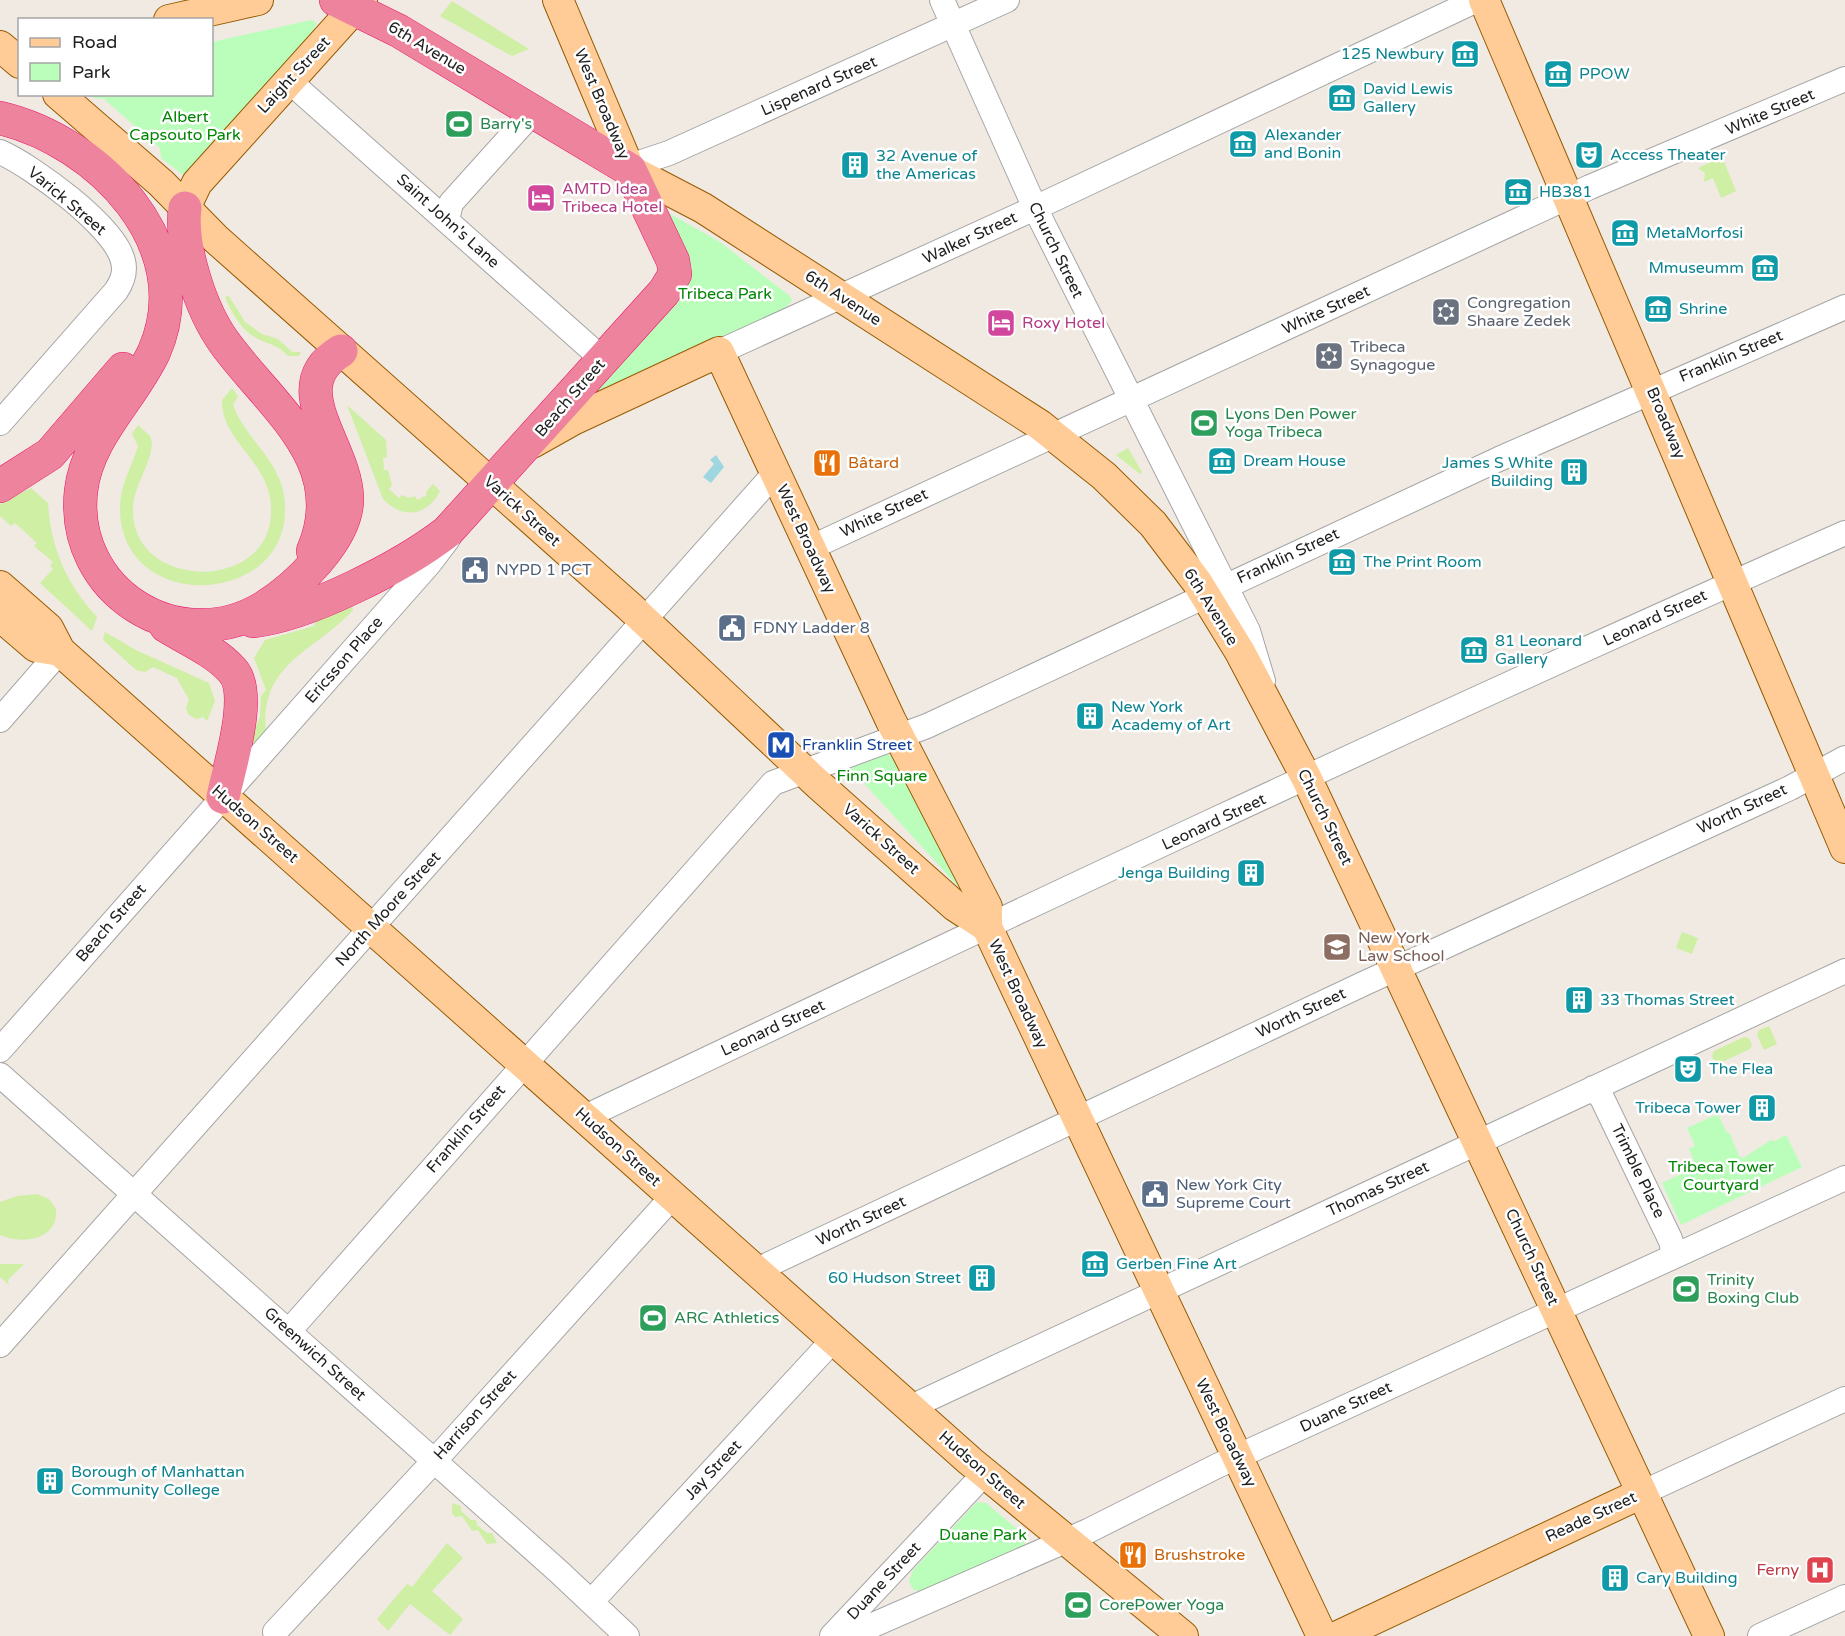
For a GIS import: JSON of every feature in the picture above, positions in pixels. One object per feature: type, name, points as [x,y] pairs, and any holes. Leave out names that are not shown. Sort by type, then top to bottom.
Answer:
[{"type":"highway","name":"6th Avenue","points":[[351,3],[630,170]]},
{"type":"highway","points":[[0,118],[32,127],[88,161],[112,182],[135,208],[152,235],[164,284],[163,319],[155,349],[139,379],[94,449],[84,476],[80,502],[82,528],[93,560],[112,587],[137,608],[222,660],[238,678],[242,706],[223,797]]},
{"type":"highway","name":"West Broadway","points":[[630,170],[673,261],[675,274]]},
{"type":"highway","points":[[185,208],[185,237],[208,314],[234,356],[300,435],[315,463],[322,495],[320,528],[310,558],[291,585]]},
{"type":"highway","name":"Beach Street","points":[[234,621],[265,619],[313,604],[421,551],[461,519],[529,445],[670,285],[675,274]]},
{"type":"highway","points":[[0,486],[50,454],[117,378],[145,334],[164,284]]},
{"type":"highway","points":[[137,608],[180,624],[202,626],[234,621],[265,607],[291,585],[333,540],[347,507],[344,471],[320,415],[314,387],[322,366],[341,351]]},
{"type":"main road","points":[[178,18],[258,0]]},
{"type":"main road","name":"West Broadway","points":[[558,0],[630,170]]},
{"type":"main road","name":"Broadway","points":[[1484,0],[1652,390],[1845,848]]},
{"type":"main road","name":"Laight Street","points":[[185,208],[197,183],[288,80],[351,3]]},
{"type":"main road","name":"Varick Street","points":[[60,96],[161,183],[210,234],[644,621],[804,771],[955,906],[987,927]]},
{"type":"main road","name":"6th Avenue","points":[[630,170],[703,208],[1055,435],[1104,476],[1216,590],[1264,695]]},
{"type":"main road","name":"West Broadway","points":[[719,352],[899,737],[987,906],[987,927],[1322,1636]]},
{"type":"main road","name":"Walker Street","points":[[529,445],[573,420],[719,352]]},
{"type":"main road","name":"Hudson Street","points":[[0,586],[48,628],[60,651],[223,797],[985,1473],[1183,1636]]},
{"type":"main road","name":"Hudson Street","points":[[0,616],[36,647],[60,651]]},
{"type":"main road","name":"Church Street","points":[[1264,695],[1307,779],[1397,968],[1709,1636]]},
{"type":"main road","name":"Reade Street","points":[[1338,1636],[1642,1493]]},
{"type":"street","name":"Church Street","points":[[942,0],[1035,208],[1131,400],[1216,590]]},
{"type":"street","name":"Lispenard Street","points":[[630,170],[639,163],[669,153],[1007,0]]},
{"type":"street","name":"Walker Street","points":[[719,352],[1035,208],[1477,0]]},
{"type":"street","name":"White Street","points":[[810,548],[1568,198],[1845,79]]},
{"type":"street","name":"Saint John's Lane","points":[[288,80],[590,348],[596,356],[597,367]]},
{"type":"street","points":[[447,220],[451,203],[533,112]]},
{"type":"street","name":"Varick Street","points":[[0,152],[43,177],[95,221],[117,246],[123,261],[124,276],[116,291],[0,423]]},
{"type":"street","name":"Franklin Street","points":[[289,1332],[767,788],[777,780],[899,737],[1652,390],[1845,307]]},
{"type":"street","name":"North Moore Street","points":[[0,1345],[775,473]]},
{"type":"street","name":"Ericsson Place","points":[[223,797],[429,564],[461,519]]},
{"type":"street","name":"Leonard Street","points":[[585,1117],[987,927],[1733,582],[1845,533]]},
{"type":"street","points":[[0,720],[60,651]]},
{"type":"street","name":"Worth Street","points":[[757,1270],[1397,968],[1790,788],[1845,758]]},
{"type":"street","name":"Beach Street","points":[[0,1050],[223,797]]},
{"type":"street","name":"Thomas Street","points":[[911,1407],[1845,971]]},
{"type":"street","name":"Greenwich Street","points":[[0,1075],[435,1461],[627,1636]]},
{"type":"street","name":"Trimble Place","points":[[1593,1088],[1602,1098],[1670,1239],[1673,1248],[1670,1258]]},
{"type":"street","name":"Duane Street","points":[[848,1636],[1065,1541],[1237,1457],[1845,1178]]},
{"type":"street","name":"Harrison Street","points":[[275,1632],[435,1461],[673,1196]]},
{"type":"street","name":"Jay Street","points":[[591,1602],[834,1339]]},
{"type":"street","name":"Reade Street","points":[[1642,1493],[1845,1399]]},
{"type":"street","name":"Duane Street","points":[[832,1636],[985,1473]]},
{"type":"street","points":[[1760,1636],[1845,1597]]},
{"type":"green space","points":[[452,1],[529,49],[512,56],[440,16]]},
{"type":"green space","name":"Albert Capsouto Park","points":[[311,20],[317,23],[312,32],[192,170],[183,175],[161,158],[160,148],[104,99],[91,96],[213,96],[213,42]]},
{"type":"green space","points":[[1722,157],[1736,191],[1721,198],[1713,178],[1704,182],[1705,173],[1698,168]]},
{"type":"green space","name":"Tribeca Park","points":[[667,212],[720,242],[790,296],[792,301],[785,308],[600,398],[593,394],[685,288]]},
{"type":"green space","points":[[229,296],[245,322],[262,334],[278,339],[292,352],[301,352],[299,356],[288,356],[248,332],[231,310],[225,297]]},
{"type":"green space","points":[[232,388],[238,396],[233,405],[238,417],[268,459],[281,482],[284,495],[282,532],[265,560],[239,578],[208,585],[176,582],[148,568],[127,543],[120,507],[124,483],[138,446],[132,434],[138,425],[150,436],[152,443],[133,510],[134,522],[143,543],[158,559],[179,568],[202,572],[225,569],[245,560],[261,545],[270,523],[271,503],[267,485],[259,470],[230,430],[224,416],[222,400]]},
{"type":"green space","points":[[347,405],[386,440],[387,457],[383,458],[384,470],[388,470],[392,485],[389,489],[399,498],[402,495],[409,498],[415,496],[417,500],[427,495],[426,492],[433,484],[440,491],[428,506],[422,510],[406,512],[391,506],[383,499]]},
{"type":"green space","points":[[1128,448],[1142,472],[1140,474],[1116,455]]},
{"type":"green space","points":[[31,488],[48,503],[53,535],[62,564],[77,591],[97,617],[92,631],[40,583],[53,569],[50,566],[53,562],[34,546],[37,543],[15,523],[11,526],[0,516],[0,504]]},
{"type":"green space","points":[[352,603],[353,610],[280,674],[271,690],[266,709],[266,733],[252,749],[247,746],[260,717],[261,696],[266,690],[254,658],[265,640],[314,626],[317,619]]},
{"type":"green space","points":[[105,632],[136,650],[209,683],[215,701],[207,721],[203,717],[196,719],[188,714],[186,707],[189,700],[177,678],[153,667],[145,672],[136,670],[103,640]]},
{"type":"green space","name":"Finn Square","points":[[888,753],[980,904],[976,906],[851,769],[852,766]]},
{"type":"green space","points":[[1682,932],[1698,938],[1692,954],[1676,948]]},
{"type":"green space","points":[[1769,1026],[1777,1044],[1764,1050],[1757,1035],[1759,1030]]},
{"type":"green space","points":[[1744,1037],[1749,1038],[1752,1045],[1750,1049],[1720,1063],[1715,1062],[1712,1056],[1714,1051]]},
{"type":"green space","name":"Tribeca Tower Courtyard","points":[[1718,1114],[1739,1156],[1743,1158],[1771,1140],[1775,1141],[1786,1135],[1802,1167],[1681,1225],[1662,1183],[1696,1167],[1689,1149],[1695,1146],[1687,1128]]},
{"type":"green space","points":[[37,1194],[49,1199],[56,1209],[52,1228],[37,1237],[28,1239],[18,1240],[0,1235],[0,1202],[17,1196]]},
{"type":"green space","points":[[0,1264],[24,1264],[8,1280],[9,1285],[0,1277]]},
{"type":"green space","name":"Duane Park","points":[[977,1502],[986,1503],[1023,1534],[1026,1541],[1024,1546],[921,1593],[913,1589],[909,1581],[913,1570]]},
{"type":"green space","points":[[452,1503],[461,1506],[461,1511],[471,1520],[476,1520],[477,1525],[487,1533],[492,1533],[497,1543],[487,1544],[478,1530],[472,1531],[462,1516],[455,1517],[452,1513]]},
{"type":"green space","points":[[447,1543],[463,1558],[432,1591],[463,1619],[450,1635],[410,1604],[388,1631],[377,1619],[407,1584],[412,1587]]},
{"type":"water","points":[[716,455],[724,467],[711,483],[703,477],[714,464],[710,460]]},
{"type":"place","name":"125 Newbury","points":[[1465,54]]},
{"type":"place","name":"PPOW","points":[[1558,74]]},
{"type":"place","name":"David Lewis Gallery","points":[[1342,98]]},
{"type":"place","name":"Barry's","points":[[459,124]]},
{"type":"place","name":"Alexander and Bonin","points":[[1243,144]]},
{"type":"place","name":"Access Theater","points":[[1589,155]]},
{"type":"place","name":"32 Avenue of the Americas","points":[[855,165]]},
{"type":"place","name":"HB381","points":[[1518,192]]},
{"type":"place","name":"AMTD Idea Tribeca Hotel","points":[[541,198]]},
{"type":"place","name":"MetaMorfosi","points":[[1625,233]]},
{"type":"place","name":"Mmuseumm","points":[[1765,268]]},
{"type":"place","name":"Shrine","points":[[1658,309]]},
{"type":"place","name":"Congregation Shaare Zedek","points":[[1446,312]]},
{"type":"place","name":"Roxy Hotel","points":[[1001,323]]},
{"type":"place","name":"Tribeca Synagogue","points":[[1329,356]]},
{"type":"place","name":"Lyons Den Power Yoga Tribeca","points":[[1204,423]]},
{"type":"place","name":"Dream House","points":[[1222,461]]},
{"type":"place","name":"Bâtard","points":[[827,463]]},
{"type":"place","name":"James S White Building","points":[[1574,472]]},
{"type":"place","name":"The Print Room","points":[[1342,562]]},
{"type":"place","name":"NYPD 1 PCT","points":[[475,570]]},
{"type":"place","name":"FDNY Ladder 8","points":[[732,628]]},
{"type":"place","name":"81 Leonard Gallery","points":[[1474,650]]},
{"type":"place","name":"New York Academy of Art","points":[[1090,716]]},
{"type":"place","name":"Franklin Street","points":[[781,745]]},
{"type":"place","name":"Jenga Building","points":[[1251,873]]},
{"type":"place","name":"New York Law School","points":[[1337,947]]},
{"type":"place","name":"33 Thomas Street","points":[[1579,1000]]},
{"type":"place","name":"The Flea","points":[[1688,1069]]},
{"type":"place","name":"Tribeca Tower","points":[[1762,1108]]},
{"type":"place","name":"New York City Supreme Court","points":[[1155,1194]]},
{"type":"place","name":"Gerben Fine Art","points":[[1095,1264]]},
{"type":"place","name":"60 Hudson Street","points":[[982,1278]]},
{"type":"place","name":"Trinity Boxing Club","points":[[1686,1289]]},
{"type":"place","name":"ARC Athletics","points":[[653,1318]]},
{"type":"place","name":"Borough of Manhattan Community College","points":[[50,1481]]},
{"type":"place","name":"Brushstroke","points":[[1133,1555]]},
{"type":"place","name":"Ferny","points":[[1820,1570]]},
{"type":"place","name":"Cary Building","points":[[1615,1578]]},
{"type":"place","name":"CorePower Yoga","points":[[1078,1605]]}]
